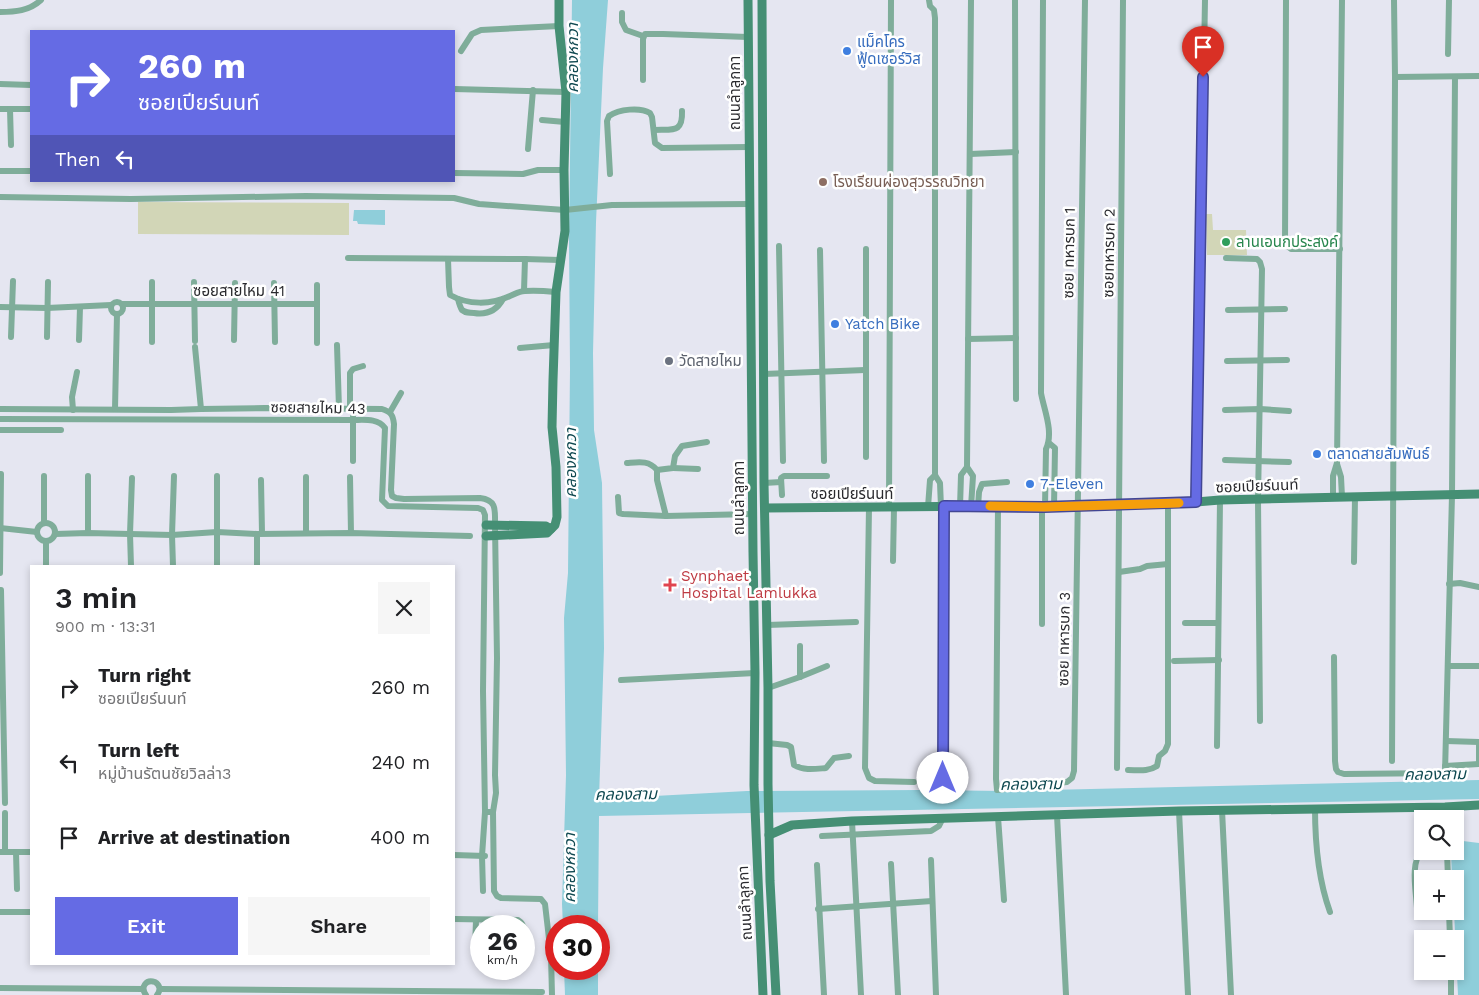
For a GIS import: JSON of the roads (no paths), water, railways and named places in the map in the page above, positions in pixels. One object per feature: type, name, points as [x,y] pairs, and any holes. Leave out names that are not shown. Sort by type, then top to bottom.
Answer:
[{"type":"street","points":[[0,12],[22,11],[41,0]]},
{"type":"street","points":[[486,536],[547,533],[555,525],[557,517],[556,466],[552,427],[554,345],[556,292],[567,210],[564,170],[566,92],[559,26],[559,0]]},
{"type":"street","name":"ถนนลำลูกกา","points":[[748,0],[755,673],[754,785],[763,995]]},
{"type":"street","name":"ถนนลำลูกกา","points":[[762,0],[764,482],[768,785],[770,881],[776,995]]},
{"type":"street","points":[[891,0],[893,561]]},
{"type":"street","points":[[929,0],[930,6],[934,10],[935,18],[935,475],[940,483],[942,506],[943,778]]},
{"type":"street","points":[[971,0],[967,467],[973,476],[975,507]]},
{"type":"street","points":[[1015,0],[1016,399]]},
{"type":"street","points":[[1042,624],[1043,507],[1046,449],[1049,443],[1049,428],[1041,393],[1043,0]]},
{"type":"street","name":"ซอย ทหารบก 1","points":[[1078,506],[1085,0]]},
{"type":"street","name":"ซอยทหารบก 2","points":[[1116,768],[1123,0]]},
{"type":"street","points":[[1196,502],[1205,0]]},
{"type":"street","points":[[1286,0],[1285,244],[1297,249],[1340,248]]},
{"type":"street","points":[[1337,498],[1333,476],[1337,463],[1342,0]]},
{"type":"street","points":[[1392,761],[1394,0]]},
{"type":"street","points":[[1448,54],[1449,0]]},
{"type":"street","points":[[622,13],[622,22],[626,30],[643,36],[651,33],[748,37]]},
{"type":"street","points":[[461,50],[472,34],[481,30],[559,26]]},
{"type":"street","points":[[643,36],[644,80]]},
{"type":"street","points":[[1395,77],[1479,76]]},
{"type":"street","points":[[1334,657],[1335,760],[1338,772],[1344,774],[1445,773],[1452,495],[1455,77]]},
{"type":"street","points":[[0,84],[30,85]]},
{"type":"street","points":[[455,89],[566,92]]},
{"type":"street","points":[[528,149],[533,90]]},
{"type":"street","points":[[0,109],[30,109]]},
{"type":"street","points":[[10,109],[11,145]]},
{"type":"street","points":[[610,174],[607,121],[610,116],[618,111],[646,111],[650,113],[655,143],[662,148],[749,147]]},
{"type":"street","points":[[654,130],[676,130],[682,121],[682,111]]},
{"type":"street","points":[[542,120],[565,122]]},
{"type":"street","points":[[970,154],[1016,152]]},
{"type":"street","points":[[455,174],[523,174],[538,170],[564,170]]},
{"type":"street","points":[[0,171],[30,171]]},
{"type":"street","points":[[0,197],[131,199],[306,196],[454,198],[479,204],[567,210],[612,205],[750,204]]},
{"type":"street","points":[[779,246],[783,461]]},
{"type":"street","points":[[866,249],[866,457]]},
{"type":"street","points":[[820,250],[824,461]]},
{"type":"street","points":[[348,258],[525,258],[560,260]]},
{"type":"street","points":[[448,258],[450,294],[458,299],[481,303],[503,298],[524,290],[556,292]]},
{"type":"street","points":[[524,290],[525,258]]},
{"type":"street","points":[[1226,258],[1253,258],[1260,262],[1262,269],[1258,500],[1260,720]]},
{"type":"street","points":[[11,337],[13,281]]},
{"type":"street","points":[[47,337],[48,282]]},
{"type":"street","points":[[152,282],[152,342]]},
{"type":"street","points":[[194,282],[195,344],[201,408]]},
{"type":"street","points":[[234,340],[235,283]]},
{"type":"street","points":[[274,284],[275,342]]},
{"type":"street","points":[[317,285],[317,343]]},
{"type":"street","points":[[458,299],[460,308],[465,312],[481,314],[490,312],[499,306],[503,298]]},
{"type":"street","points":[[0,307],[80,307],[111,305],[116,302],[122,304],[123,311],[117,314]]},
{"type":"street","name":"ซอยสายไหม 41","points":[[122,304],[317,304]]},
{"type":"street","points":[[111,305],[111,311],[117,314]]},
{"type":"street","points":[[79,340],[80,307]]},
{"type":"street","points":[[1228,310],[1285,309]]},
{"type":"street","points":[[115,410],[117,314]]},
{"type":"street","points":[[751,333],[764,332]]},
{"type":"street","points":[[968,339],[1016,338]]},
{"type":"street","points":[[337,345],[339,409]]},
{"type":"street","points":[[520,348],[554,345]]},
{"type":"street","points":[[1227,361],[1261,362],[1287,360]]},
{"type":"street","points":[[353,461],[350,373],[353,369],[363,366]]},
{"type":"street","points":[[764,374],[865,370]]},
{"type":"street","points":[[74,410],[72,397],[77,372]]},
{"type":"street","points":[[390,412],[401,393]]},
{"type":"street","points":[[0,409],[382,409],[390,412],[393,416],[394,424],[392,496],[404,499],[436,497],[488,499],[493,503],[496,525],[494,891],[501,898],[541,899],[545,904],[551,956],[552,995]]},
{"type":"street","points":[[38,430],[38,418],[41,409]]},
{"type":"street","points":[[1226,410],[1260,409],[1289,411]]},
{"type":"street","name":"ซอยสายไหม 43","points":[[0,419],[353,420],[378,422],[385,428],[382,494],[384,503],[388,506],[478,508],[483,510],[486,525]]},
{"type":"street","points":[[0,430],[61,430]]},
{"type":"street","points":[[673,468],[675,456],[682,446],[707,442]]},
{"type":"street","points":[[1049,443],[1055,448],[1054,507]]},
{"type":"street","points":[[1225,460],[1289,462]]},
{"type":"street","points":[[627,463],[646,462],[657,470],[657,480],[666,516]]},
{"type":"street","points":[[960,506],[961,475],[967,467]]},
{"type":"street","points":[[657,470],[698,468]]},
{"type":"street","points":[[0,573],[1,474]]},
{"type":"street","points":[[928,507],[930,480],[935,475]]},
{"type":"street","points":[[44,476],[44,523]]},
{"type":"street","points":[[88,476],[88,533]]},
{"type":"street","points":[[172,565],[174,476]]},
{"type":"street","points":[[217,476],[217,565]]},
{"type":"street","points":[[782,495],[781,478],[787,476],[827,476]]},
{"type":"street","points":[[306,477],[306,533]]},
{"type":"street","points":[[350,477],[351,533]]},
{"type":"street","points":[[131,565],[132,478]]},
{"type":"street","points":[[257,565],[261,480]]},
{"type":"street","points":[[764,482],[781,482]]},
{"type":"street","points":[[975,507],[982,484],[1007,482]]},
{"type":"street","name":"ซอยเปียร์นนท์","points":[[765,508],[1118,506],[1220,500],[1479,494]]},
{"type":"street","points":[[618,497],[619,513],[666,516],[752,514]]},
{"type":"street","points":[[1354,562],[1355,497]]},
{"type":"street","points":[[1218,746],[1220,500]]},
{"type":"street","points":[[1128,770],[1150,770],[1154,768],[1157,766],[1159,756],[1165,751],[1168,744],[1168,503]]},
{"type":"street","name":"ซอย ทหารบก 3","points":[[998,506],[997,790],[1067,782],[1072,778],[1074,771],[1078,506]]},
{"type":"street","points":[[869,507],[865,768],[869,778],[875,781],[914,782]]},
{"type":"street","points":[[44,523],[52,525],[55,534],[52,540],[46,541],[40,539],[37,532],[39,526],[44,523]]},
{"type":"street","points":[[483,891],[482,856],[485,812],[483,691],[486,525],[546,526],[552,529]]},
{"type":"street","points":[[0,528],[37,532]]},
{"type":"street","points":[[55,534],[217,532],[470,536]]},
{"type":"street","points":[[46,541],[46,565]]},
{"type":"street","points":[[1119,572],[1168,564]]},
{"type":"street","points":[[1449,584],[1479,587]]},
{"type":"street","points":[[1,590],[3,767],[6,803]]},
{"type":"street","points":[[767,625],[856,622]]},
{"type":"street","points":[[1185,623],[1218,623]]},
{"type":"street","points":[[800,646],[800,677]]},
{"type":"street","points":[[1174,661],[1219,660]]},
{"type":"street","points":[[768,688],[827,666]]},
{"type":"street","points":[[1448,666],[1479,666]]},
{"type":"street","points":[[621,680],[755,673]]},
{"type":"street","points":[[1445,766],[1479,764],[1479,742],[1446,741]]},
{"type":"street","points":[[768,743],[791,747],[794,765],[798,768],[826,768],[834,758],[849,756]]},
{"type":"street","points":[[769,830],[792,825],[852,821],[1179,811],[1479,805]]},
{"type":"street","points":[[1315,808],[1315,834],[1326,901],[1330,912]]},
{"type":"street","points":[[1222,810],[1230,995]]},
{"type":"street","points":[[1179,811],[1188,995]]},
{"type":"street","points":[[485,812],[493,812]]},
{"type":"street","points":[[5,813],[2,852],[30,852]]},
{"type":"street","points":[[1057,815],[1066,995]]},
{"type":"street","points":[[998,817],[1004,900]]},
{"type":"street","points":[[822,836],[931,832],[939,826],[943,818]]},
{"type":"street","points":[[852,821],[861,995]]},
{"type":"street","points":[[16,852],[17,889]]},
{"type":"street","points":[[455,855],[493,856]]},
{"type":"street","points":[[931,860],[936,995]]},
{"type":"street","points":[[891,864],[898,995]]},
{"type":"street","points":[[816,865],[824,995]]},
{"type":"street","points":[[818,909],[932,901]]},
{"type":"street","points":[[0,912],[30,912]]},
{"type":"street","points":[[455,919],[470,920]]},
{"type":"street","points":[[1451,980],[1451,995]]},
{"type":"street","points":[[0,988],[144,992],[147,982],[153,981],[158,983],[158,992],[542,992]]},
{"type":"water","name":"คลองหกวา","points":[[572,0],[608,0],[596,222],[593,353],[594,430],[602,483],[604,648],[599,799],[747,791],[1004,791],[1479,780],[1479,799],[599,816],[598,915],[562,915],[566,775],[564,618],[568,573],[570,369],[569,237]]},
{"type":"water","points":[[354,210],[385,210],[385,225],[358,224],[357,221],[353,221]]},
{"type":"water","points":[[1464,841],[1479,843],[1479,995],[1458,995],[1457,980],[1464,980],[1464,930],[1455,930],[1454,920],[1464,920],[1464,870],[1452,870],[1451,860],[1464,860]]},
{"type":"water","points":[[564,980],[598,980],[598,995],[565,995]]},
{"type":"place","name":"แม็คโคร ฟู้ดเซอร์วิส","points":[[847,51]]},
{"type":"place","name":"โรงเรียนผ่องสุวรรณวิทยา","points":[[823,182]]},
{"type":"place","name":"ลานเอนกประสงค์","points":[[1226,242]]},
{"type":"place","name":"Yatch Bike","points":[[835,324]]},
{"type":"place","name":"วัดสายไหม","points":[[669,361]]},
{"type":"place","name":"ตลาดสายสัมพันธ์","points":[[1317,454]]},
{"type":"place","name":"7-Eleven","points":[[1030,484]]},
{"type":"place","name":"Synphaet Hospital Lamlukka","points":[[670,585]]},
{"type":"water label","name":"คลองสาม","points":[[1435,774]]},
{"type":"water label","name":"คลองสาม","points":[[1031,784]]},
{"type":"water label","name":"คลองสาม","points":[[626,794]]}]
